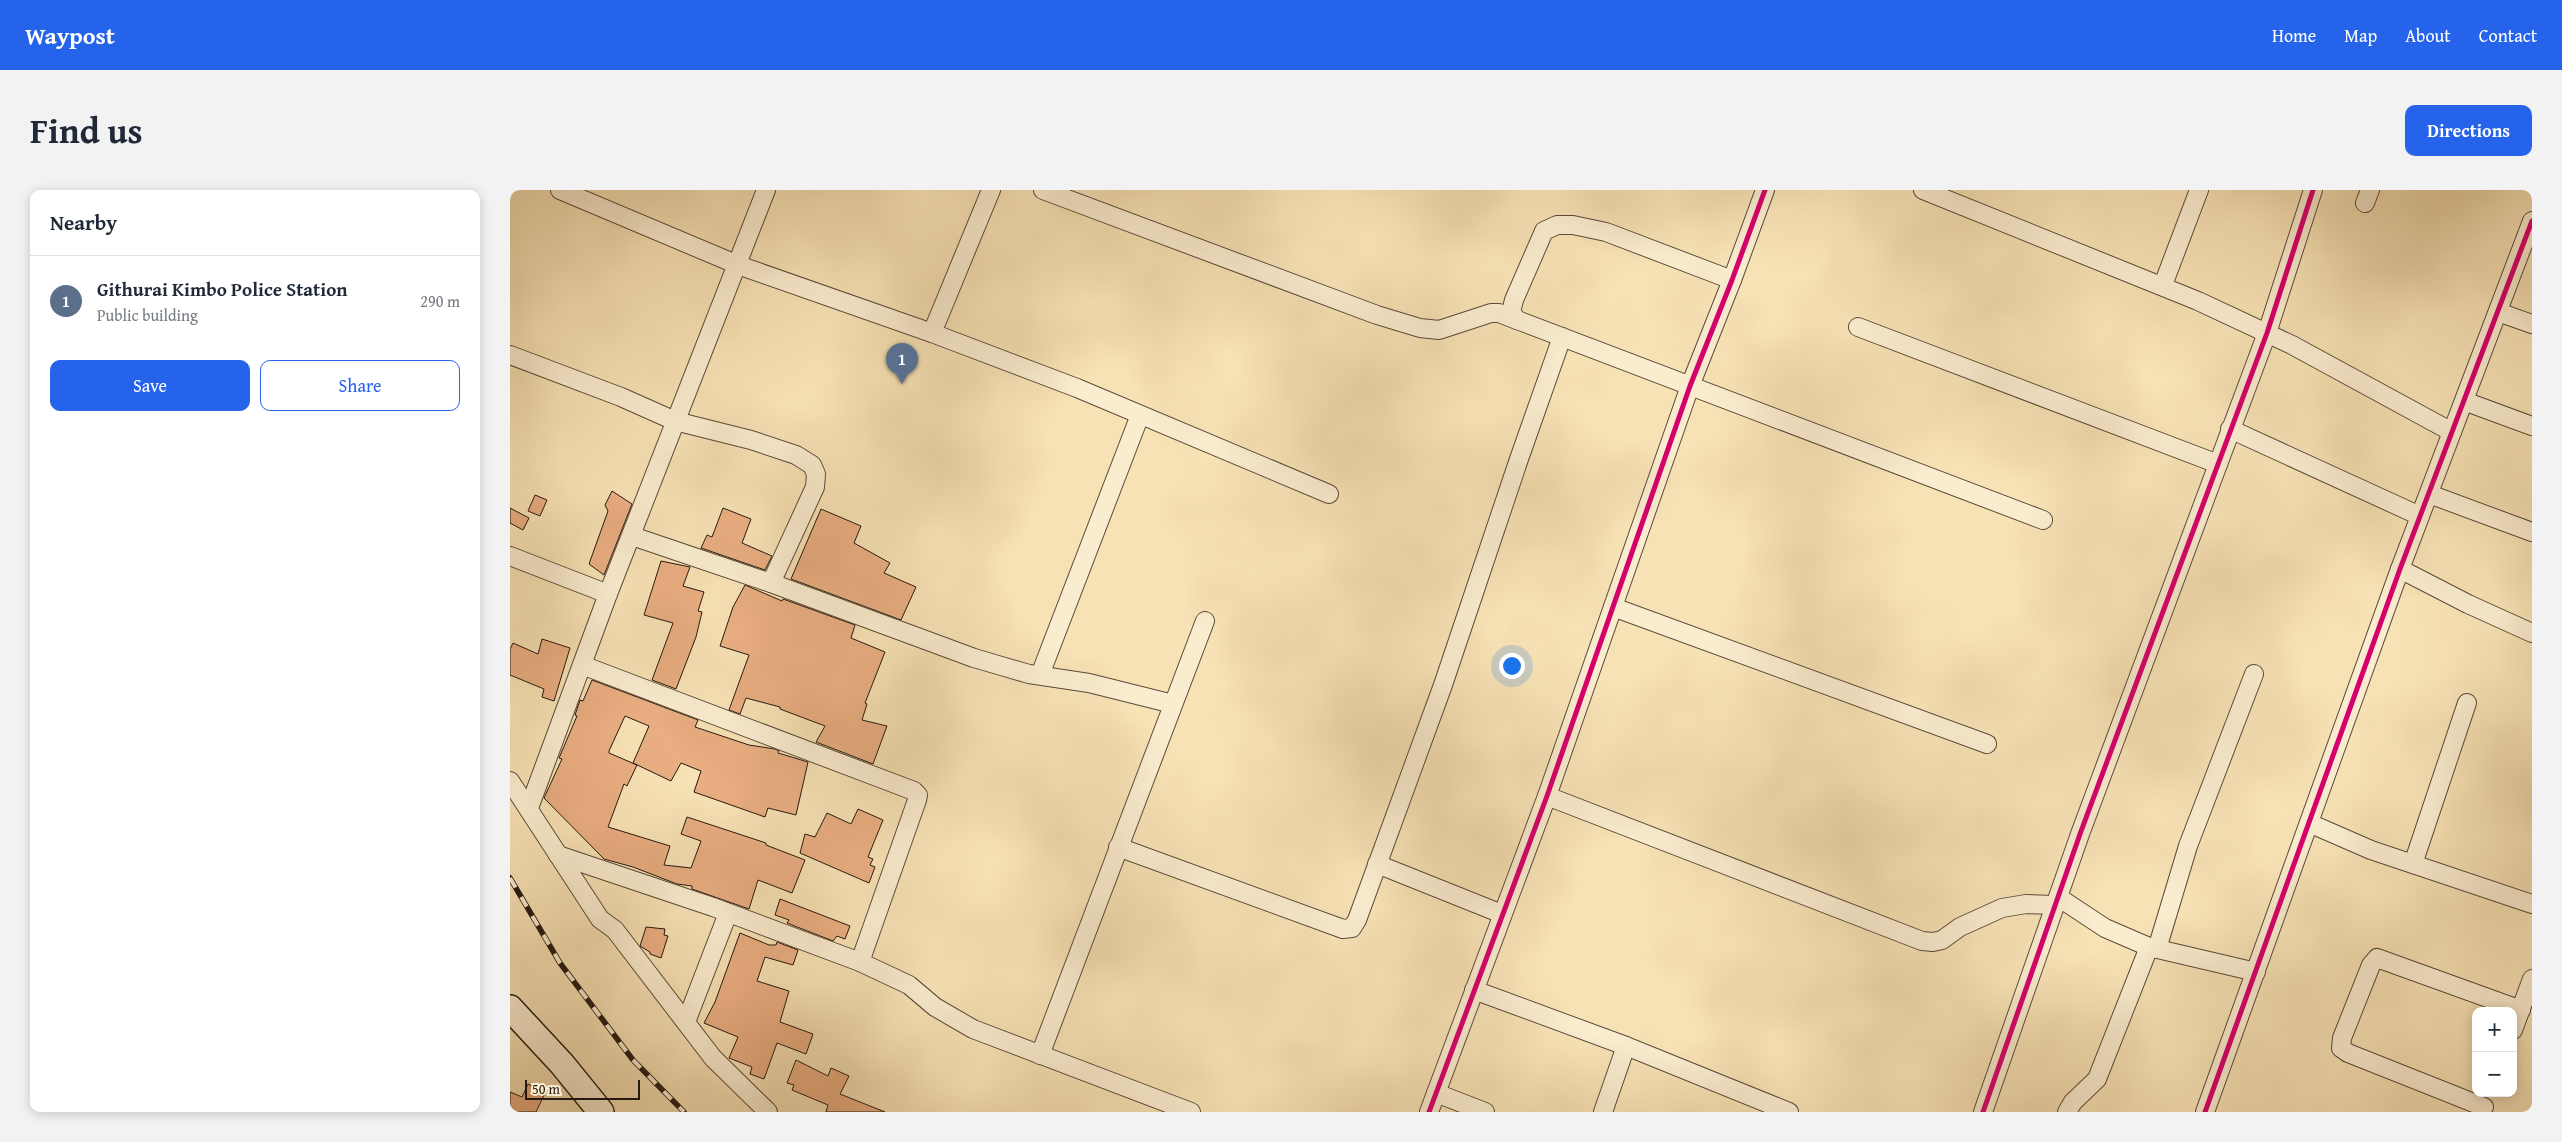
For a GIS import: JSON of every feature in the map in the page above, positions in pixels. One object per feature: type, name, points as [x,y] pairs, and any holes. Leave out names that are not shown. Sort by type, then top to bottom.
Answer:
[{"type":"street","points":[[560,190],[738,265],[932,333],[1077,388],[1329,494]]},
{"type":"street","points":[[529,808],[608,594],[766,190]]},
{"type":"street","points":[[932,333],[991,190]]},
{"type":"street","points":[[1043,190],[1377,315],[1420,328],[1439,330],[1491,313],[1499,313],[2043,520]]},
{"type":"street","points":[[1430,1112],[1547,796],[1690,386],[1765,190]]},
{"type":"street","points":[[1923,190],[2163,285],[2266,333],[2452,432]]},
{"type":"street","points":[[2163,285],[2199,190]]},
{"type":"street","points":[[1982,1112],[2057,901],[2266,333],[2313,190]]},
{"type":"street","points":[[2205,1112],[2400,569],[2532,221]]},
{"type":"street","points":[[1517,320],[1511,312],[1514,300],[1544,231],[1557,225],[1573,225],[1606,232],[1732,280]]},
{"type":"street","points":[[2498,312],[2532,324]]},
{"type":"street","points":[[1858,327],[2218,464]]},
{"type":"street","points":[[1118,847],[1343,929],[1352,928],[1357,920],[1443,685],[1562,337]]},
{"type":"street","points":[[510,356],[675,420],[751,440],[796,455],[812,465],[816,474],[815,487],[771,582]]},
{"type":"street","points":[[2464,401],[2532,426]]},
{"type":"street","points":[[1040,675],[1140,415]]},
{"type":"street","points":[[2230,429],[2420,516]]},
{"type":"street","points":[[2429,494],[2532,532]]},
{"type":"street","points":[[632,536],[771,582],[974,658],[1040,675],[1089,683],[1173,704]]},
{"type":"street","points":[[510,556],[608,594]]},
{"type":"street","points":[[2400,569],[2468,604],[2532,633]]},
{"type":"street","points":[[1612,607],[1987,744]]},
{"type":"street","points":[[1040,1055],[1204,621]]},
{"type":"street","points":[[582,665],[918,795],[860,962]]},
{"type":"street","points":[[2067,1112],[2073,1102],[2097,1080],[2153,948],[2188,846],[2254,674]]},
{"type":"street","points":[[2413,864],[2467,703]]},
{"type":"street","points":[[510,781],[600,919],[615,930],[713,1058],[768,1112]]},
{"type":"street","points":[[1547,796],[1922,940],[1932,942],[1942,940],[1960,927],[2002,908],[2057,901],[2105,928],[2153,948],[2256,972]]},
{"type":"street","points":[[2309,823],[2413,864],[2532,904]]},
{"type":"street","points":[[558,855],[728,913],[860,962],[909,985],[935,1007],[973,1029],[1190,1112]]},
{"type":"street","points":[[1377,864],[1502,914]]},
{"type":"street","points":[[686,1022],[728,913]]},
{"type":"street","points":[[2485,1104],[2348,1053],[2341,1048],[2342,1038],[2371,965],[2377,958],[2521,1010]]},
{"type":"street","points":[[2517,1020],[2532,980]]},
{"type":"street","points":[[1474,990],[1626,1046],[1789,1112]]},
{"type":"street","points":[[510,1008],[562,1064],[600,1112]]},
{"type":"street","points":[[1603,1112],[1626,1046]]},
{"type":"street","points":[[1436,1093],[1485,1112]]},
{"type":"building","points":[[612,491],[632,504],[604,575],[589,564],[608,511],[605,505]]},
{"type":"building","points":[[535,495],[547,500],[540,516],[528,511]]},
{"type":"building","points":[[510,508],[529,518],[523,530],[510,523]]},
{"type":"building","points":[[723,508],[751,519],[742,543],[772,556],[765,570],[701,548],[707,535],[712,537]]},
{"type":"building","points":[[821,509],[861,526],[854,543],[890,563],[884,573],[916,587],[901,620],[791,579]]},
{"type":"building","points":[[661,561],[690,567],[683,586],[704,592],[698,611],[702,612],[696,637],[676,689],[652,680],[673,623],[644,615]]},
{"type":"building","points":[[745,585],[782,601],[783,599],[855,625],[851,638],[885,652],[865,703],[867,704],[862,720],[887,726],[873,764],[816,742],[825,726],[780,709],[780,707],[746,698],[740,714],[729,710],[749,655],[720,646],[733,607]]},
{"type":"building","points":[[542,639],[570,648],[554,701],[542,697],[544,689],[510,675],[510,649],[513,643],[538,654]]},
{"type":"building","points":[[592,680],[698,720],[695,727],[749,745],[775,749],[779,751],[778,753],[808,762],[796,815],[768,808],[765,817],[694,792],[701,771],[681,763],[671,781],[633,763],[649,726],[625,716],[609,751],[609,753],[637,765],[627,786],[624,784],[608,827],[670,846],[664,865],[691,868],[701,841],[681,834],[687,817],[766,843],[766,845],[805,860],[792,893],[758,880],[749,909],[692,889],[692,886],[677,884],[633,867],[604,859],[544,798],[562,759],[559,758],[577,716],[575,715],[580,700],[583,701]]},
{"type":"building","points":[[858,809],[883,820],[868,857],[873,859],[870,865],[875,867],[869,883],[800,853],[805,834],[815,837],[827,813],[851,824]]},
{"type":"building","points":[[780,899],[850,926],[845,939],[837,936],[833,941],[787,923],[789,920],[775,915]]},
{"type":"building","points":[[646,927],[665,929],[664,935],[668,936],[661,958],[650,954],[650,952],[640,946]]},
{"type":"building","points":[[740,933],[769,945],[776,945],[777,942],[798,950],[793,965],[765,957],[757,981],[789,991],[780,1022],[813,1034],[806,1054],[777,1043],[764,1079],[750,1074],[752,1067],[729,1058],[738,1037],[704,1023],[715,1002]]},
{"type":"building","points":[[796,1060],[828,1076],[831,1068],[849,1076],[840,1094],[885,1112],[826,1112],[828,1105],[792,1090],[794,1085],[787,1083]]},
{"type":"building","points":[[528,1084],[545,1093],[536,1112],[510,1112],[510,1092],[522,1097]]},
{"type":"railway","points":[[510,878],[560,963],[633,1060],[684,1112]]},
{"type":"cycle path","points":[[1429,1112],[1547,796],[1690,386],[1765,190]]},
{"type":"cycle path","points":[[1983,1112],[2080,834],[2267,333],[2313,190]]},
{"type":"cycle path","points":[[2205,1112],[2400,569],[2532,221]]},
{"type":"place","name":"Githurai Kimbo Police Station","points":[[902,384]]}]
